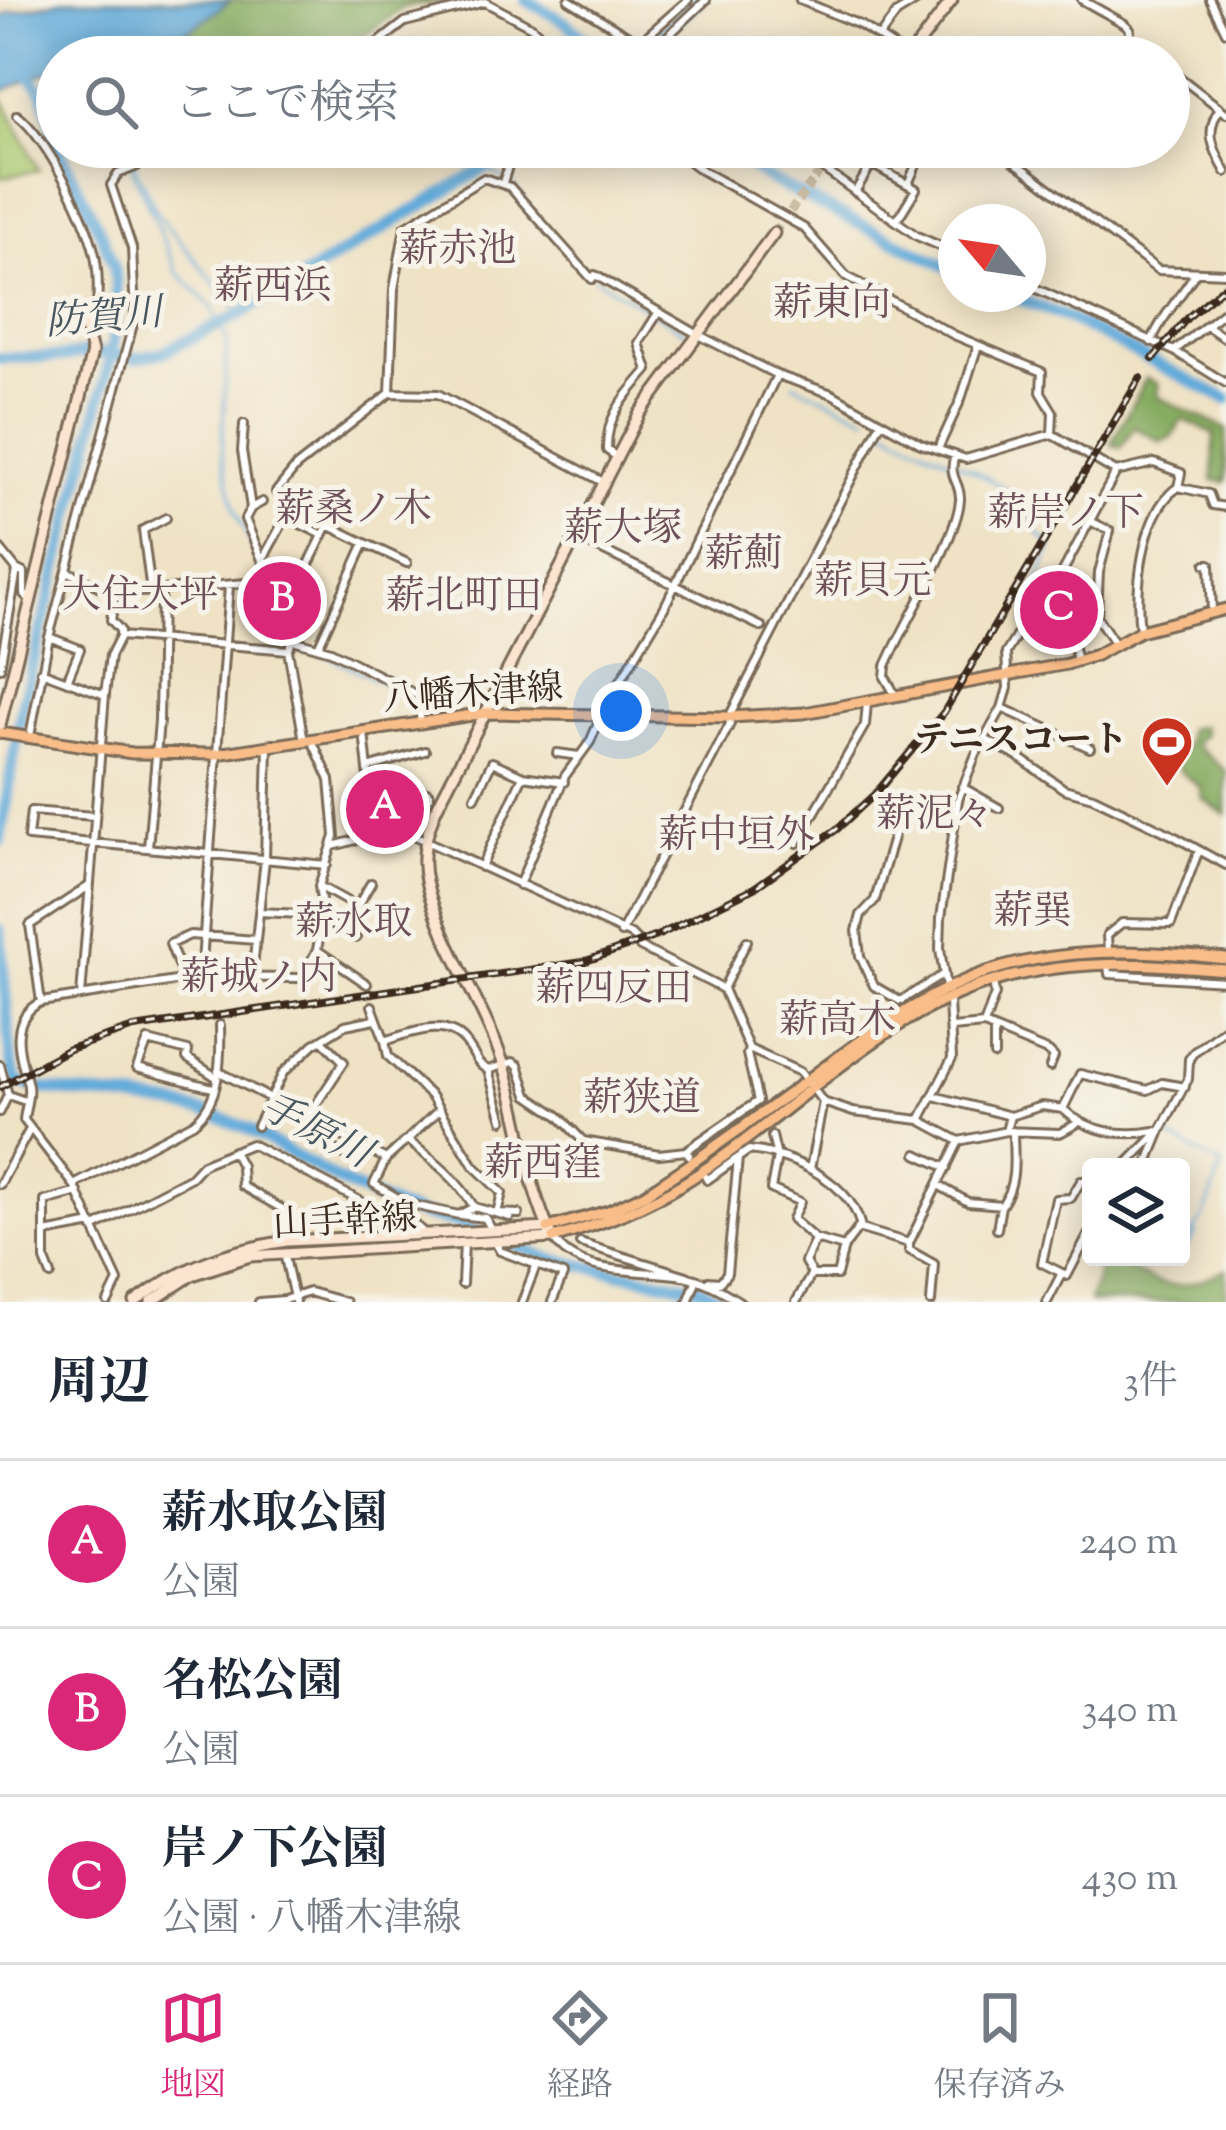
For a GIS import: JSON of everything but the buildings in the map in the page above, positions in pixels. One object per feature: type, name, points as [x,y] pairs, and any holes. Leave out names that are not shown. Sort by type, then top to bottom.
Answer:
[{"type":"main road","name":"八幡木津線","points":[[2,731],[156,755],[217,754],[485,713],[728,717],[805,713],[1077,661],[1140,631],[1226,608]]},
{"type":"main road","points":[[551,1233],[645,1194],[810,1084],[876,1029],[994,970],[1037,960],[1162,952],[1226,959]]},
{"type":"main road","points":[[947,994],[1039,969],[1108,957],[1226,970]]},
{"type":"street","points":[[568,0],[630,36]]},
{"type":"street","points":[[647,36],[688,0]]},
{"type":"street","points":[[668,36],[706,0]]},
{"type":"street","points":[[800,0],[877,36]]},
{"type":"street","points":[[880,36],[897,13],[918,0]]},
{"type":"street","points":[[922,36],[952,0]]},
{"type":"street","points":[[1082,0],[1125,24],[1130,36]]},
{"type":"street","points":[[1210,0],[1226,32]]},
{"type":"street","points":[[387,36],[405,22],[486,1],[541,36]]},
{"type":"street","points":[[1190,84],[1223,110],[1210,122],[1212,147],[1226,172]]},
{"type":"street","points":[[17,115],[36,134]]},
{"type":"street","points":[[54,168],[91,241],[97,271],[96,318]]},
{"type":"street","points":[[28,736],[49,637],[135,316],[131,248],[111,185],[118,173],[131,168]]},
{"type":"street","points":[[503,183],[508,168]]},
{"type":"street","points":[[701,168],[804,228],[846,276],[978,345],[1042,372],[1041,392],[1053,412],[1052,434]]},
{"type":"street","points":[[825,168],[917,236],[938,245]]},
{"type":"street","points":[[855,192],[871,168]]},
{"type":"street","points":[[879,168],[916,189],[896,221]]},
{"type":"street","points":[[908,184],[915,168]]},
{"type":"street","points":[[1022,168],[1158,270],[1226,273]]},
{"type":"street","points":[[462,176],[468,186]]},
{"type":"street","points":[[389,393],[394,290],[405,227],[484,178],[503,183],[592,279],[595,275],[657,316],[747,356],[776,377],[832,394],[880,424],[954,457],[973,458],[1052,434],[1116,472],[1154,463],[1180,473],[1178,487],[1164,498],[1150,530],[1139,596],[1140,631]]},
{"type":"street","points":[[738,1158],[727,1273],[720,1282],[587,1263],[569,1255],[551,1233],[504,1064],[431,896],[423,863],[436,808],[640,413],[774,233]]},
{"type":"street","points":[[1151,342],[1161,317],[1196,272]]},
{"type":"street","points":[[1046,293],[1174,351],[1226,383]]},
{"type":"street","points":[[1174,351],[1226,310]]},
{"type":"street","points":[[2,731],[92,352],[82,315]]},
{"type":"street","points":[[616,457],[607,450],[608,430],[622,398],[648,370],[639,343],[657,316]]},
{"type":"street","points":[[1208,326],[1226,339]]},
{"type":"street","points":[[938,449],[966,387],[978,345]]},
{"type":"street","points":[[519,885],[564,782],[675,586],[776,377]]},
{"type":"street","points":[[276,492],[296,467],[389,393],[438,394],[603,482]]},
{"type":"street","points":[[0,1112],[28,1082],[19,1056],[20,1024],[31,1007],[201,976],[302,978],[316,950],[323,915],[320,886],[333,846],[330,780],[308,740],[291,645],[245,519],[250,508],[242,451],[244,424]]},
{"type":"street","points":[[621,933],[880,424]]},
{"type":"street","points":[[896,696],[885,677],[886,666],[943,548],[960,500],[950,472],[954,457]]},
{"type":"street","points":[[1046,622],[1063,573],[1116,472]]},
{"type":"street","points":[[1178,487],[1209,494],[1213,505],[1226,507]]},
{"type":"street","points":[[250,508],[262,502]]},
{"type":"street","points":[[263,559],[286,517],[322,536]]},
{"type":"street","points":[[151,592],[143,530],[166,518]]},
{"type":"street","points":[[1088,520],[1110,530],[1099,572],[1097,617],[1115,644]]},
{"type":"street","points":[[280,623],[328,525],[407,563]]},
{"type":"street","points":[[575,536],[762,627]]},
{"type":"street","points":[[318,647],[365,544]]},
{"type":"street","points":[[0,549],[24,573],[24,594],[31,601]]},
{"type":"street","points":[[1206,564],[1210,564],[1211,612]]},
{"type":"street","points":[[0,668],[17,570]]},
{"type":"street","points":[[67,571],[115,594],[258,582]]},
{"type":"street","points":[[1063,573],[1098,593]]},
{"type":"street","points":[[201,976],[229,586]]},
{"type":"street","points":[[148,848],[161,591]]},
{"type":"street","points":[[81,996],[105,695],[110,656],[120,636],[111,620],[115,594]]},
{"type":"street","points":[[920,1120],[952,1059],[941,918],[962,788],[1002,708],[1008,677],[1006,653],[1031,612],[1073,639],[1077,661]]},
{"type":"street","points":[[120,636],[225,647],[318,647],[417,695],[421,722]]},
{"type":"street","points":[[49,637],[80,649],[68,681]]},
{"type":"street","points":[[41,671],[105,695]]},
{"type":"street","points":[[797,843],[865,725],[867,702]]},
{"type":"street","points":[[1002,708],[1090,748]]},
{"type":"street","points":[[364,730],[375,836]]},
{"type":"street","points":[[984,739],[1064,789],[1093,797],[1226,865]]},
{"type":"street","points":[[252,976],[265,859],[268,747]]},
{"type":"street","points":[[368,768],[424,751]]},
{"type":"street","points":[[562,752],[579,756]]},
{"type":"street","points":[[475,796],[492,762],[523,776],[564,782]]},
{"type":"street","points":[[481,867],[523,776]]},
{"type":"street","points":[[962,788],[999,808]]},
{"type":"street","points":[[371,798],[427,792],[430,795],[413,835]]},
{"type":"street","points":[[944,974],[900,1001],[874,986],[860,956],[857,932],[861,915],[874,900],[901,810],[956,818]]},
{"type":"street","points":[[94,816],[31,811],[28,837],[327,866]]},
{"type":"street","points":[[333,846],[390,832],[413,835],[621,933],[723,989],[749,1049],[758,1101],[687,1153],[659,1154],[584,1142],[559,1116],[528,1095],[518,1065],[488,1070]]},
{"type":"street","points":[[1199,850],[1171,923],[1122,923],[1107,935],[1108,974],[1226,981]]},
{"type":"street","points":[[320,886],[357,907],[370,883]]},
{"type":"street","points":[[41,1003],[30,925],[88,886]]},
{"type":"street","points":[[259,912],[323,915]]},
{"type":"street","points":[[322,925],[356,938]]},
{"type":"street","points":[[184,980],[170,944],[190,935],[256,940]]},
{"type":"street","points":[[723,989],[746,941]]},
{"type":"street","points":[[316,950],[367,984]]},
{"type":"street","points":[[984,1025],[995,994],[993,981]]},
{"type":"street","points":[[372,1006],[388,1056],[430,1096],[474,1166],[502,1193],[497,1213]]},
{"type":"street","points":[[257,1126],[283,1073],[314,1044],[345,1025],[375,1019]]},
{"type":"street","points":[[51,1275],[45,1260],[45,1201],[76,1189],[199,1120],[214,1088],[220,1025]]},
{"type":"street","points":[[952,1028],[984,1025],[1049,1052],[1054,1057],[1050,1067]]},
{"type":"street","points":[[385,1041],[442,1028],[468,1045],[477,1064],[488,1070],[503,1120]]},
{"type":"street","points":[[994,1030],[994,1055]]},
{"type":"street","points":[[1149,1158],[1185,1087],[1189,1059],[1224,1031]]},
{"type":"street","points":[[468,1045],[479,1035]]},
{"type":"street","points":[[214,1088],[137,1068],[143,1045],[148,1041],[188,1052],[200,1069],[386,1159]]},
{"type":"street","points":[[307,1118],[344,1062],[322,1041]]},
{"type":"street","points":[[749,1049],[800,1072],[824,1102],[854,1112],[920,1120],[959,1141],[1009,1131],[1060,1132],[1078,1123]]},
{"type":"street","points":[[0,1064],[29,1131],[76,1189],[94,1226],[118,1281],[108,1302]]},
{"type":"street","points":[[1064,1109],[1080,1074],[1148,1090],[1162,1083],[1185,1087]]},
{"type":"street","points":[[934,1096],[1010,1116],[1042,1106],[1064,1109],[1078,1123],[1125,1132],[1160,1129]]},
{"type":"street","points":[[810,1169],[824,1102]]},
{"type":"street","points":[[439,1110],[386,1159],[374,1184],[407,1204],[485,1218],[500,1251],[562,1276],[552,1302]]},
{"type":"street","points":[[998,1229],[1017,1158],[1010,1116]]},
{"type":"street","points":[[1133,1158],[1160,1129]]},
{"type":"street","points":[[0,1184],[29,1131]]},
{"type":"street","points":[[329,1147],[337,1133]]},
{"type":"street","points":[[772,1136],[777,1157],[771,1189],[800,1202],[792,1217],[815,1239],[844,1246]]},
{"type":"street","points":[[315,1139],[344,1154]]},
{"type":"street","points":[[407,1140],[458,1182],[474,1207]]},
{"type":"street","points":[[931,1302],[934,1264],[908,1250],[909,1243],[959,1141]]},
{"type":"street","points":[[45,1233],[94,1226],[250,1144],[389,1216],[415,1224],[427,1235]]},
{"type":"street","points":[[705,1176],[707,1180],[749,1150],[810,1169],[835,1186],[860,1226],[844,1246],[837,1275],[832,1278],[812,1274],[805,1262],[815,1239]]},
{"type":"street","points":[[232,1151],[241,1166],[242,1186],[286,1211],[281,1247],[293,1299]]},
{"type":"street","points":[[917,1154],[947,1168]]},
{"type":"street","points":[[1082,1181],[1072,1198],[1057,1199],[1042,1263],[1067,1276],[1082,1254]]},
{"type":"street","points":[[938,1185],[968,1202],[1001,1205]]},
{"type":"street","points":[[459,1215],[474,1207],[514,1216]]},
{"type":"street","points":[[860,1226],[872,1235],[909,1243]]},
{"type":"street","name":"山手幹線","points":[[491,1239],[508,1232],[551,1233]]},
{"type":"street","name":"山手幹線","points":[[135,1302],[210,1257],[427,1235],[530,1240],[551,1233]]},
{"type":"street","points":[[462,1284],[465,1238]]},
{"type":"street","name":"山手幹線","points":[[151,1302],[192,1275],[281,1247],[465,1238]]},
{"type":"street","points":[[580,1243],[673,1269],[740,1302]]},
{"type":"street","points":[[522,1302],[536,1265]]},
{"type":"street","points":[[796,1302],[812,1274]]},
{"type":"street","points":[[1047,1302],[1062,1274]]},
{"type":"street","points":[[689,1299],[694,1280]]},
{"type":"street","points":[[259,1302],[310,1292],[345,1302]]},
{"type":"green space","points":[[231,0],[457,0],[404,7],[363,36],[164,36],[192,28]]},
{"type":"green space","points":[[0,93],[39,170],[0,178]]},
{"type":"green space","points":[[1146,378],[1158,384],[1158,397],[1226,429],[1226,482],[1213,480],[1214,434],[1182,419],[1173,436],[1162,442],[1134,427],[1121,448],[1111,444]]},
{"type":"green space","points":[[1202,726],[1204,734],[1197,747],[1226,771],[1226,815],[1202,798],[1201,788],[1169,756],[1186,746],[1188,729]]},
{"type":"green space","points":[[1100,1266],[1122,1266],[1174,1285],[1226,1269],[1226,1302],[1089,1302]]},
{"type":"water","points":[[62,0],[231,0],[191,29],[166,36],[36,36],[36,77],[0,92],[0,19]]},
{"type":"waterway","points":[[526,0],[583,36]]},
{"type":"waterway","name":"防賀川","points":[[659,36],[699,0]]},
{"type":"waterway","name":"手原川","points":[[21,67],[36,84]]},
{"type":"waterway","name":"手原川","points":[[0,841],[23,701],[92,435],[117,309],[115,270],[68,168]]},
{"type":"waterway","points":[[132,168],[177,272],[212,307],[227,341],[222,454],[235,510],[254,550],[280,632],[295,647],[329,656],[434,710]]},
{"type":"waterway","points":[[136,168],[157,214],[241,314]]},
{"type":"waterway","points":[[485,168],[511,183],[525,199]]},
{"type":"waterway","name":"防賀川","points":[[0,358],[89,352],[138,358],[163,352],[241,314],[485,168]]},
{"type":"waterway","points":[[751,168],[938,262]]},
{"type":"waterway","points":[[595,278],[686,332]]},
{"type":"waterway","points":[[1046,309],[1226,399]]},
{"type":"waterway","points":[[794,384],[867,417]]},
{"type":"waterway","points":[[880,425],[998,484],[1018,500],[1046,540]]},
{"type":"waterway","points":[[1044,606],[1037,586],[1052,546],[1048,541]]},
{"type":"waterway","points":[[1059,625],[1076,634],[1079,648]]},
{"type":"waterway","name":"手原川","points":[[0,930],[16,1080],[34,1088],[211,1114],[399,1209],[455,1223],[553,1260],[700,1288],[724,1302]]},
{"type":"waterway","points":[[0,1128],[13,1103],[16,1080]]},
{"type":"waterway","points":[[1169,1137],[1222,1166],[1204,1216],[1190,1236]]},
{"type":"waterway","points":[[1190,1242],[1196,1232]]},
{"type":"tunnel","points":[[774,233],[823,168]]},
{"type":"tunnel","points":[[367,984],[372,1006]]},
{"type":"railway","points":[[1153,359],[1187,318],[1226,285]]},
{"type":"railway","points":[[0,1087],[69,1049],[134,1028],[583,962],[657,936],[754,888],[837,829],[876,793],[944,712],[1140,378]]},
{"type":"place","name":"名松公園","points":[[282,601]]},
{"type":"place","name":"岸ノ下公園","points":[[1059,610]]},
{"type":"place","name":"テニスコート","points":[[1167,788]]},
{"type":"place","name":"薪水取公園","points":[[385,809]]},
{"type":"district","name":"薪赤池","points":[[458,252]]},
{"type":"district","name":"薪西浜","points":[[273,289]]},
{"type":"district","name":"薪東向","points":[[832,306]]},
{"type":"district","name":"薪桑ノ木","points":[[354,512]]},
{"type":"district","name":"薪岸ノ下","points":[[1066,516]]},
{"type":"district","name":"薪大塚","points":[[623,531]]},
{"type":"district","name":"薪薊","points":[[744,557]]},
{"type":"district","name":"薪貝元","points":[[873,584]]},
{"type":"district","name":"大住大坪","points":[[140,598]]},
{"type":"district","name":"薪北町田","points":[[464,599]]},
{"type":"district","name":"薪泥々","points":[[935,817]]},
{"type":"district","name":"薪中垣外","points":[[737,838]]},
{"type":"district","name":"薪巽","points":[[1033,914]]},
{"type":"district","name":"薪水取","points":[[354,925]]},
{"type":"district","name":"薪城ノ内","points":[[259,980]]},
{"type":"district","name":"薪四反田","points":[[614,991]]},
{"type":"district","name":"薪高木","points":[[838,1023]]},
{"type":"district","name":"薪狭道","points":[[642,1101]]},
{"type":"district","name":"薪西窪","points":[[543,1166]]}]
